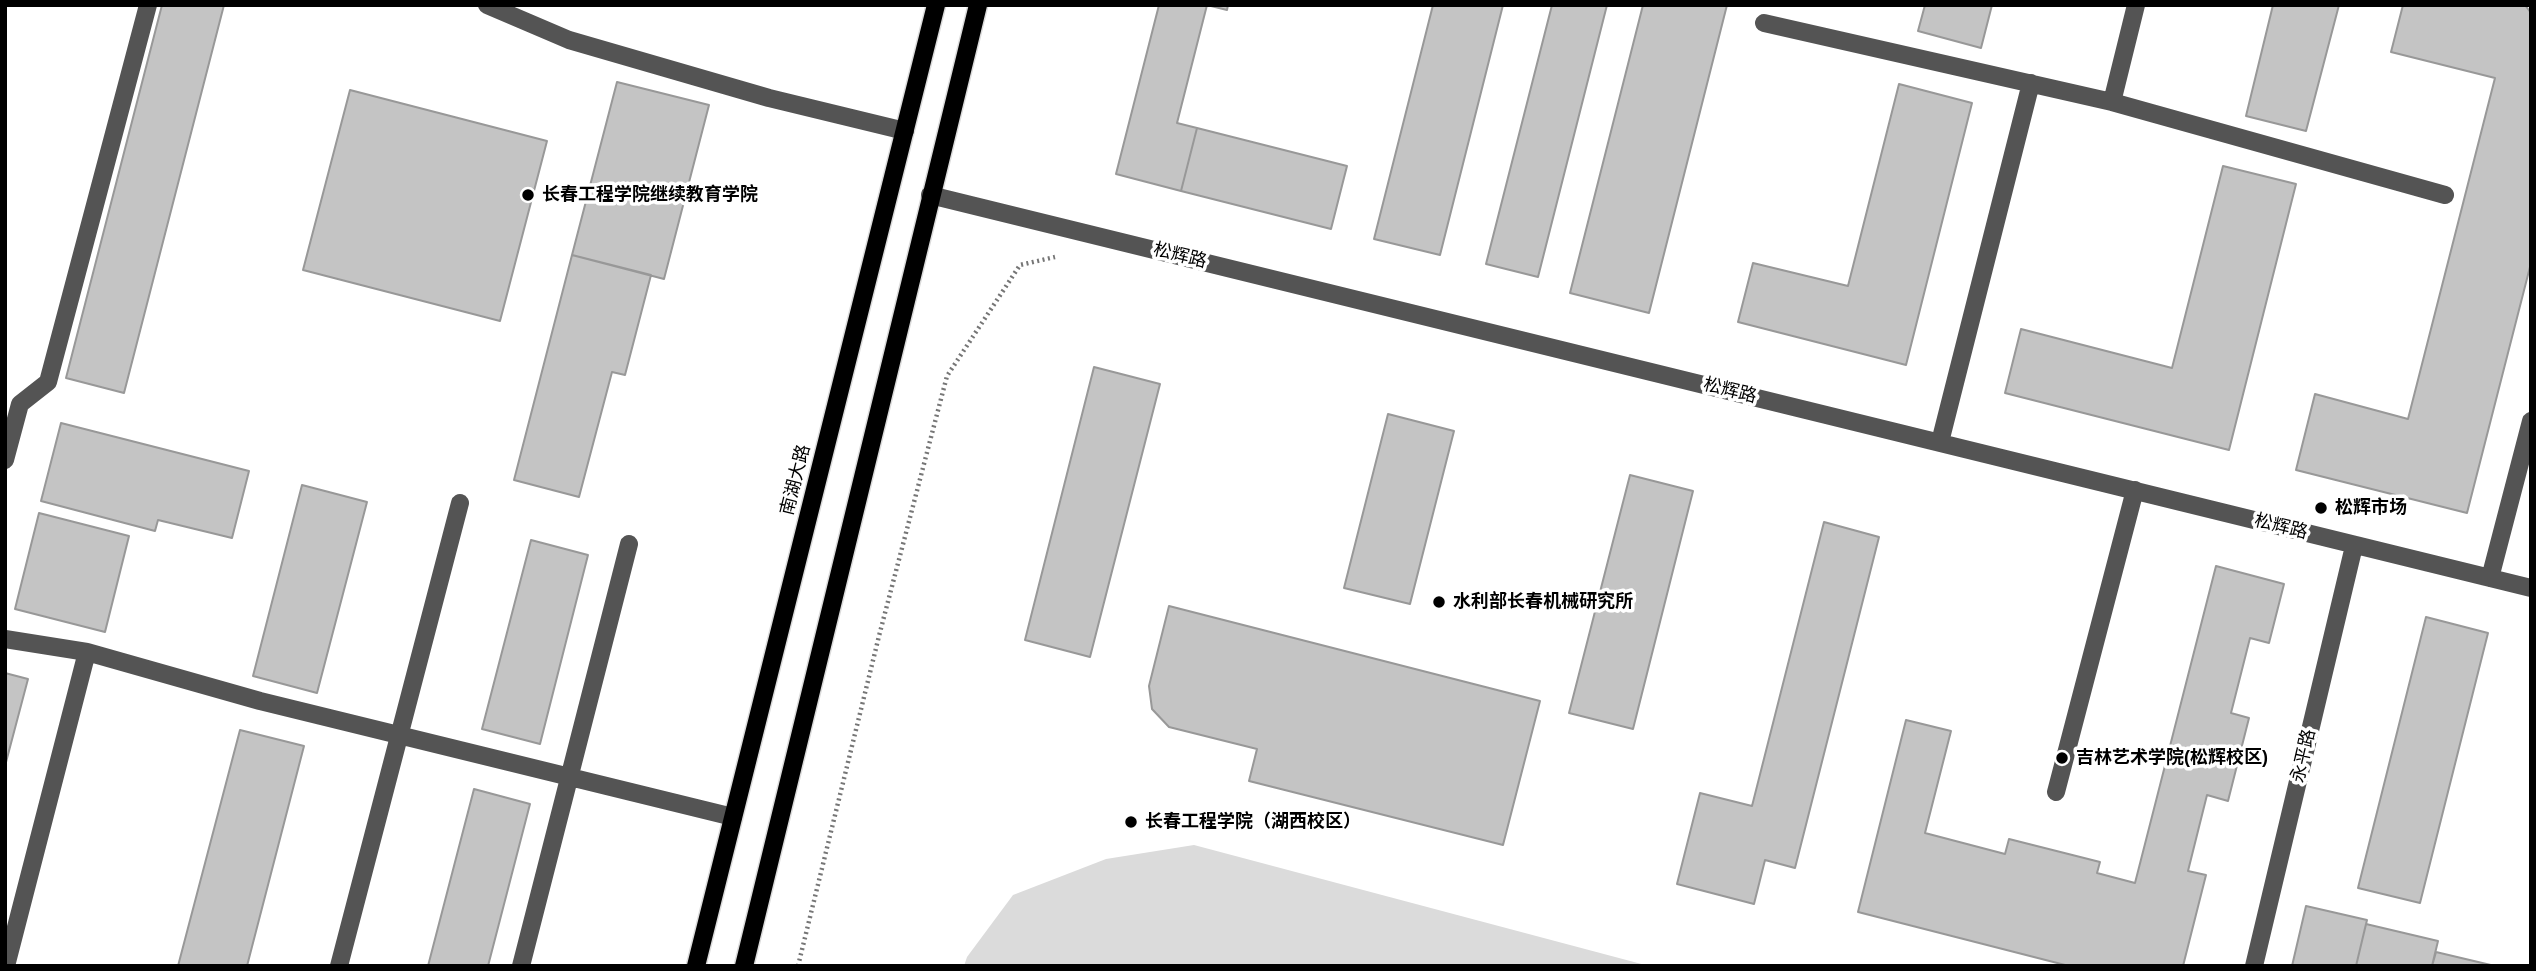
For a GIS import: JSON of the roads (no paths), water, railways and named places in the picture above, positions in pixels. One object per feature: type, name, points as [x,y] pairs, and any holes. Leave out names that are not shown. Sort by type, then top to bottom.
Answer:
[{"type":"main road","name":"南湖大路","points":[[696,966],[936,5]]},
{"type":"main road","points":[[744,966],[862,491],[930,195],[978,5]]},
{"type":"street","points":[[5,460],[20,404],[48,382],[148,5]]},
{"type":"street","points":[[2112,102],[2136,5]]},
{"type":"street","points":[[491,6],[569,40],[769,98],[905,131]]},
{"type":"street","points":[[1764,23],[2112,102],[2445,195]]},
{"type":"street","points":[[1940,442],[2031,83]]},
{"type":"street","name":"松辉路","points":[[930,195],[2531,589]]},
{"type":"street","points":[[2490,578],[2531,421]]},
{"type":"street","points":[[2056,792],[2135,490]]},
{"type":"street","points":[[339,966],[460,503]]},
{"type":"street","points":[[521,966],[629,544]]},
{"type":"street","name":"永平路","points":[[2255,966],[2354,546]]},
{"type":"street","points":[[5,639],[87,652],[260,701],[733,817]]},
{"type":"street","points":[[6,966],[87,652]]},
{"type":"place","name":"长春工程学院继续教育学院","points":[[528,195]]},
{"type":"place","name":"松辉市场","points":[[2321,508]]},
{"type":"place","name":"水利部长春机械研究所","points":[[1439,602]]},
{"type":"place","name":"吉林艺术学院(松辉校区)","points":[[2062,758]]},
{"type":"place","name":"长春工程学院（湖西校区）","points":[[1131,822]]}]
